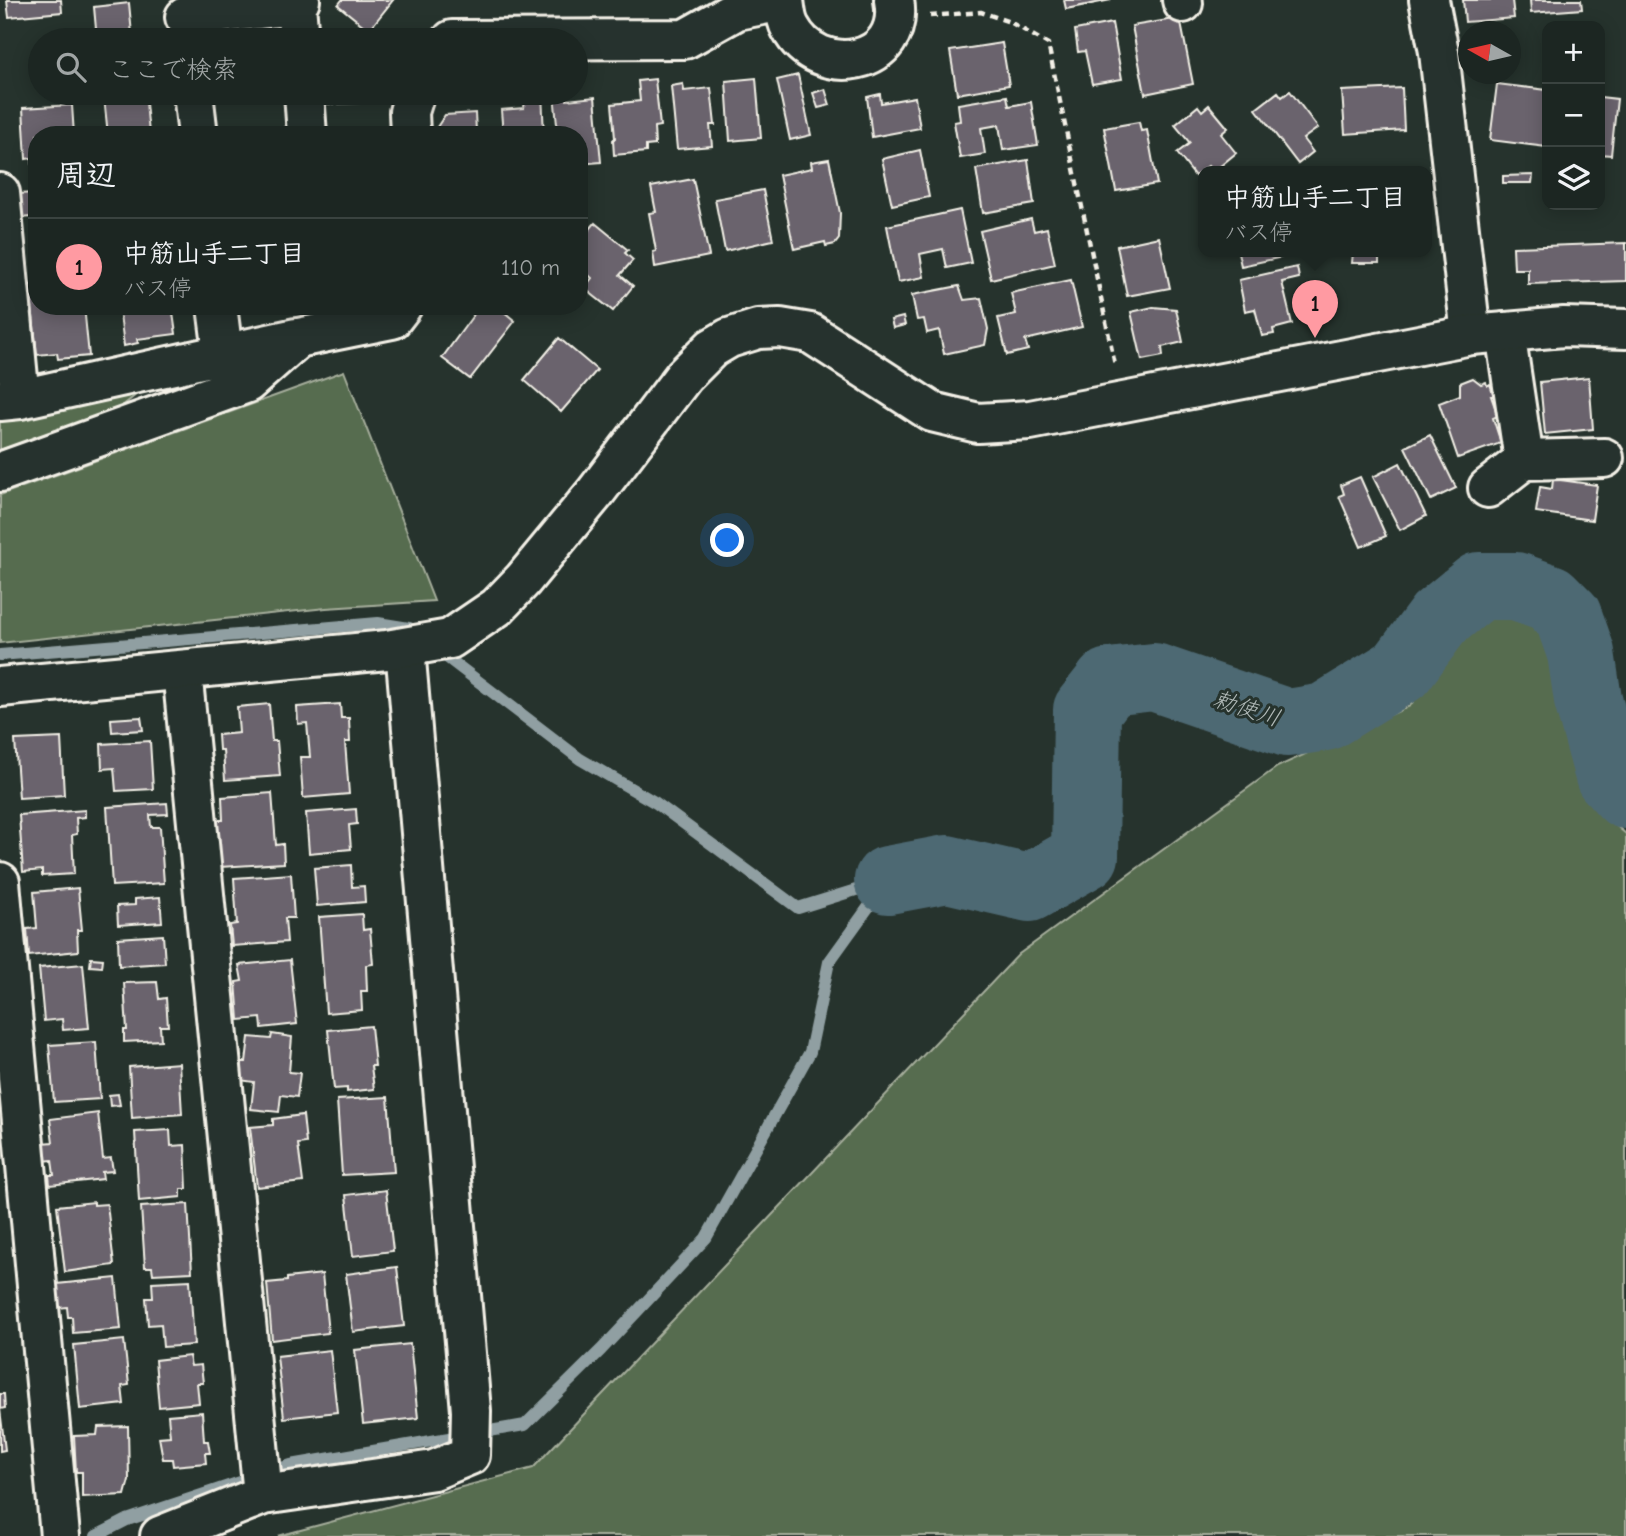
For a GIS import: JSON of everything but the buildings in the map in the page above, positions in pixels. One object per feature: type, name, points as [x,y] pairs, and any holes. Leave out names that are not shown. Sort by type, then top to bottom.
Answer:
[{"type":"street","points":[[588,39],[685,39],[737,10],[783,0],[789,26],[805,44],[827,59],[853,61],[871,55],[891,35],[894,10]]},
{"type":"street","points":[[1429,0],[1488,333],[1524,460]]},
{"type":"street","points":[[185,19],[298,15]]},
{"type":"street","points":[[194,105],[197,126]]},
{"type":"street","points":[[305,105],[306,126]]},
{"type":"street","points":[[410,126],[411,105]]},
{"type":"street","points":[[0,193],[10,400],[392,319],[395,315]]},
{"type":"street","points":[[218,315],[223,353]]},
{"type":"street","points":[[0,472],[247,383],[298,338],[314,315]]},
{"type":"street","points":[[0,687],[405,648],[450,639],[496,607],[523,580],[595,493],[684,376],[712,348],[729,338],[758,329],[780,328],[810,333],[932,412],[978,423],[1030,420],[1488,333],[1564,327],[1626,329]]},
{"type":"street","points":[[1488,488],[1524,460],[1604,458]]},
{"type":"street","points":[[160,1536],[263,1495],[434,1470],[470,1455],[471,1411],[405,648]]},
{"type":"street","points":[[182,670],[263,1495]]},
{"type":"street","points":[[0,882],[60,1536]]},
{"type":"path","points":[[894,10],[981,12],[1010,22],[1048,44],[1123,402]]},
{"type":"green space","points":[[344,371],[434,601],[326,608],[0,643],[0,495]]},
{"type":"green space","points":[[142,390],[116,411],[0,450],[0,409]]},
{"type":"green space","points":[[1499,606],[1541,623],[1600,812],[1626,834],[1626,1536],[278,1536],[533,1468],[1019,954],[1277,767],[1410,706],[1467,627]]},
{"type":"waterway","name":"勅使川","points":[[888,880],[947,869],[1029,888],[1085,856],[1087,710],[1109,682],[1154,677],[1288,723],[1325,717],[1401,670],[1439,619],[1479,586],[1516,586],[1550,598],[1568,616],[1581,653],[1588,700],[1609,776],[1626,795]]},
{"type":"waterway","points":[[0,655],[378,623],[409,628],[416,633]]},
{"type":"waterway","points":[[436,649],[580,759],[656,803],[798,908],[888,880]]},
{"type":"waterway","points":[[96,1536],[127,1520],[291,1465],[525,1425],[601,1350],[706,1238],[810,1052],[829,962],[888,880]]},
{"type":"place","name":"中筋山手二丁目","points":[[1315,338]]}]
